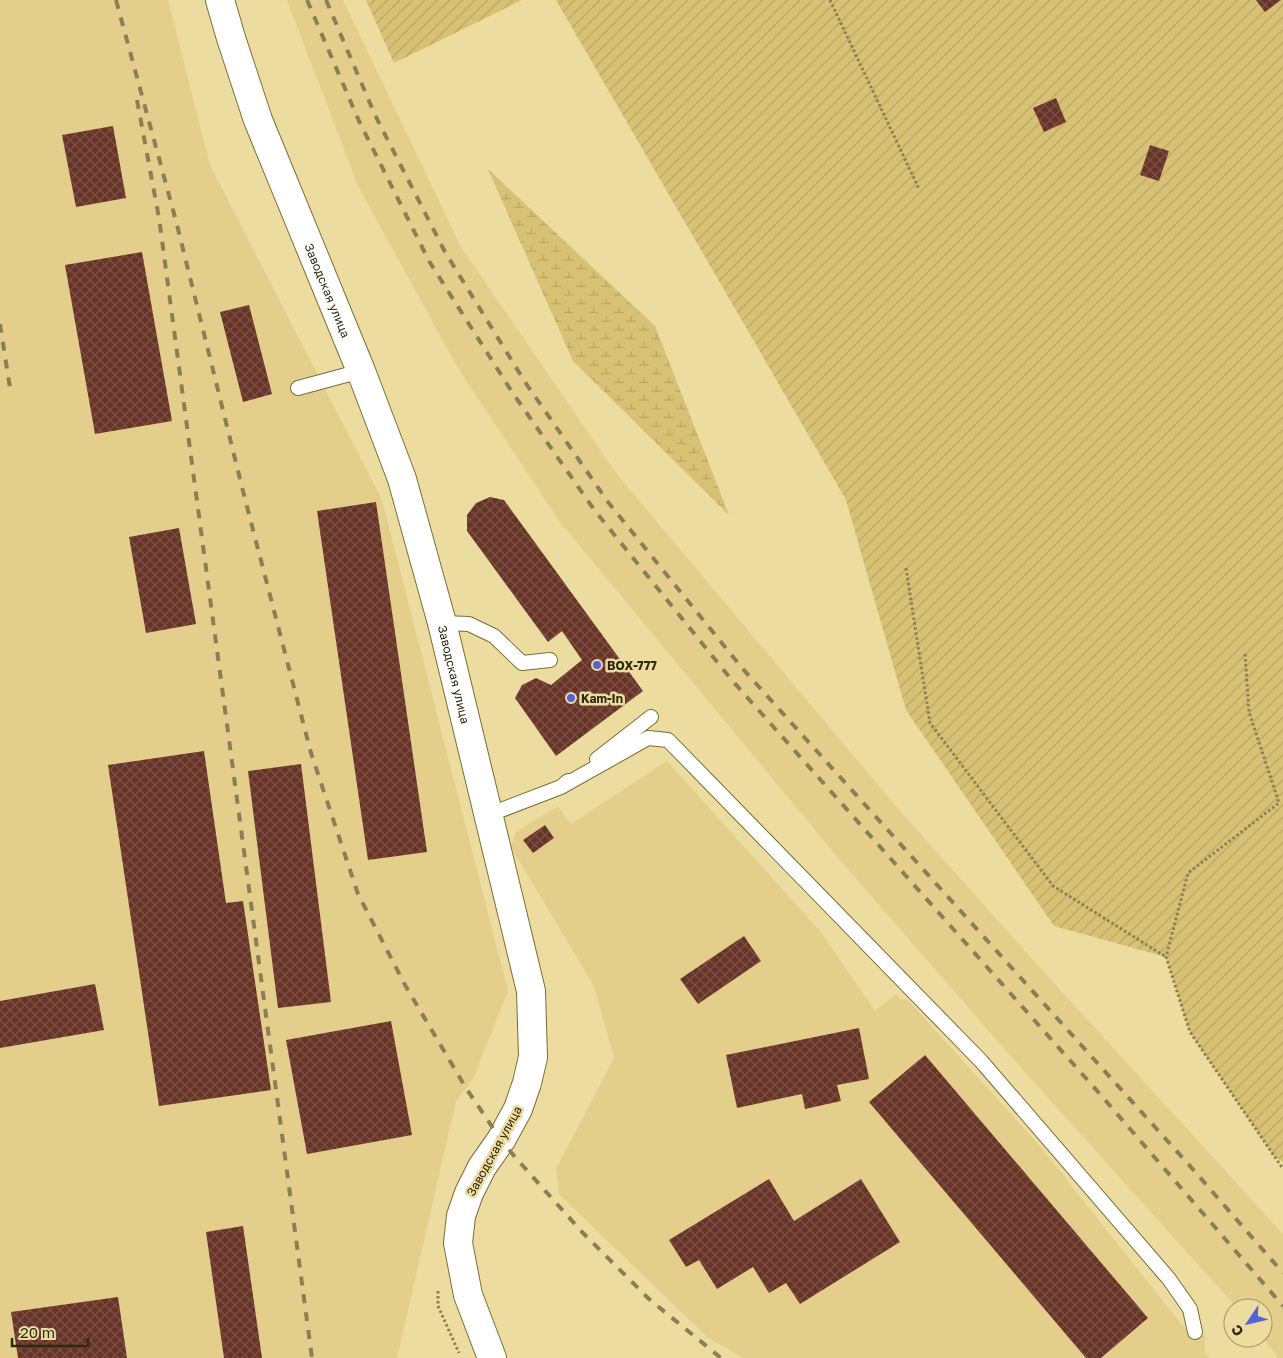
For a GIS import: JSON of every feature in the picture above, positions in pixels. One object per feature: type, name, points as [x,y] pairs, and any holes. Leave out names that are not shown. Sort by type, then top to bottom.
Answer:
[{"type":"main road","name":"Заводская улица","points":[[220,0],[258,120],[361,372],[402,479],[442,623],[531,991],[533,1057],[527,1083],[518,1110],[501,1140],[482,1167],[469,1193],[461,1216],[458,1244],[468,1295],[487,1356]]},
{"type":"lane","points":[[298,388],[361,372]]},
{"type":"lane","points":[[442,623],[469,624],[494,636],[522,663],[550,660]]},
{"type":"lane","points":[[561,787],[651,717]]},
{"type":"lane","points":[[488,814],[561,787],[648,738],[668,740],[981,1061],[1169,1279],[1190,1309],[1195,1332]]},
{"type":"path","points":[[830,0],[919,189]]},
{"type":"path","points":[[906,568],[930,723],[1053,886],[1166,957]]},
{"type":"path","points":[[1245,654],[1249,712],[1279,803]]},
{"type":"path","points":[[1283,801],[1188,873],[1166,957],[1190,1032],[1283,1169]]},
{"type":"path","points":[[438,1287],[438,1306],[462,1358]]},
{"type":"shaded area","points":[[0,0],[168,0],[210,165],[382,500],[508,991],[473,1079],[456,1101],[397,1358],[0,1358]]},
{"type":"shaded area","points":[[287,0],[343,0],[461,247],[616,473],[900,811],[1283,1234],[1283,1358],[1278,1358],[1270,1348],[1273,1348],[1273,1298],[1228,1298],[1007,1052],[839,859],[560,522],[459,370],[358,186]]},
{"type":"shaded area","points":[[667,761],[820,931],[875,1011],[896,994],[901,1000],[907,999],[1039,1145],[1186,1330],[1205,1335],[1205,1353],[1210,1358],[744,1358],[707,1337],[559,1194],[556,1169],[614,1058],[594,986],[511,847],[516,832],[558,806],[571,824]]},
{"type":"green space","points":[[366,0],[522,0],[394,63]]},
{"type":"green space","points":[[556,0],[1283,0],[1283,1162],[1274,1156],[1190,1032],[1166,957],[1054,926],[906,710],[846,500]]},
{"type":"green space","points":[[488,169],[655,326],[729,515],[573,361]]},
{"type":"building","points":[[1256,0],[1281,0],[1265,12]]},
{"type":"building","points":[[1056,98],[1066,122],[1044,132],[1033,108]]},
{"type":"building","points":[[113,126],[126,198],[76,207],[62,135]]},
{"type":"building","points":[[1150,145],[1169,151],[1159,181],[1140,175]]},
{"type":"building","points":[[142,252],[172,421],[95,434],[65,265]]},
{"type":"building","points":[[249,305],[272,394],[243,402],[220,312]]},
{"type":"building","points":[[490,497],[504,500],[643,691],[556,756],[515,698],[522,685],[536,678],[551,685],[582,660],[562,631],[548,642],[467,531],[467,515],[476,503]]},
{"type":"building","points":[[376,502],[427,852],[368,860],[317,511]]},
{"type":"building","points":[[179,528],[196,624],[146,633],[129,537]]},
{"type":"building","points":[[204,751],[226,903],[243,901],[271,1090],[159,1106],[108,765]]},
{"type":"building","points":[[301,764],[331,1002],[278,1008],[248,771]]},
{"type":"building","points":[[545,825],[554,838],[533,853],[523,840]]},
{"type":"building","points":[[744,936],[761,961],[698,1004],[680,979]]},
{"type":"building","points":[[95,984],[104,1030],[0,1048],[0,1001]]},
{"type":"building","points":[[391,1021],[412,1135],[307,1154],[286,1040]]},
{"type":"building","points":[[859,1028],[869,1079],[837,1085],[841,1101],[805,1109],[802,1094],[737,1108],[726,1055]]},
{"type":"building","points":[[925,1055],[1148,1318],[1101,1358],[1086,1358],[869,1102]]},
{"type":"building","points":[[769,1179],[794,1221],[861,1179],[900,1242],[800,1304],[786,1283],[769,1293],[753,1267],[717,1289],[699,1260],[686,1267],[669,1240]]},
{"type":"building","points":[[243,1226],[262,1358],[224,1358],[206,1232]]},
{"type":"building","points":[[118,1297],[127,1358],[18,1358],[11,1312]]},
{"type":"railway","points":[[116,0],[176,221],[311,753],[358,894],[405,985],[466,1088],[501,1140],[582,1232],[649,1299],[721,1358]]},
{"type":"railway","points":[[307,0],[359,121],[429,261],[512,392],[595,511],[730,678],[1099,1093],[1283,1306]]},
{"type":"railway","points":[[326,0],[375,115],[445,252],[525,382],[608,502],[742,668],[1190,1166],[1283,1273]]},
{"type":"railway","points":[[137,100],[159,218],[312,1358]]},
{"type":"railway","points":[[0,324],[10,388]]},
{"type":"place","name":"ВОХ-777","points":[[597,665]]},
{"type":"place","name":"Kam-In","points":[[571,698]]}]
